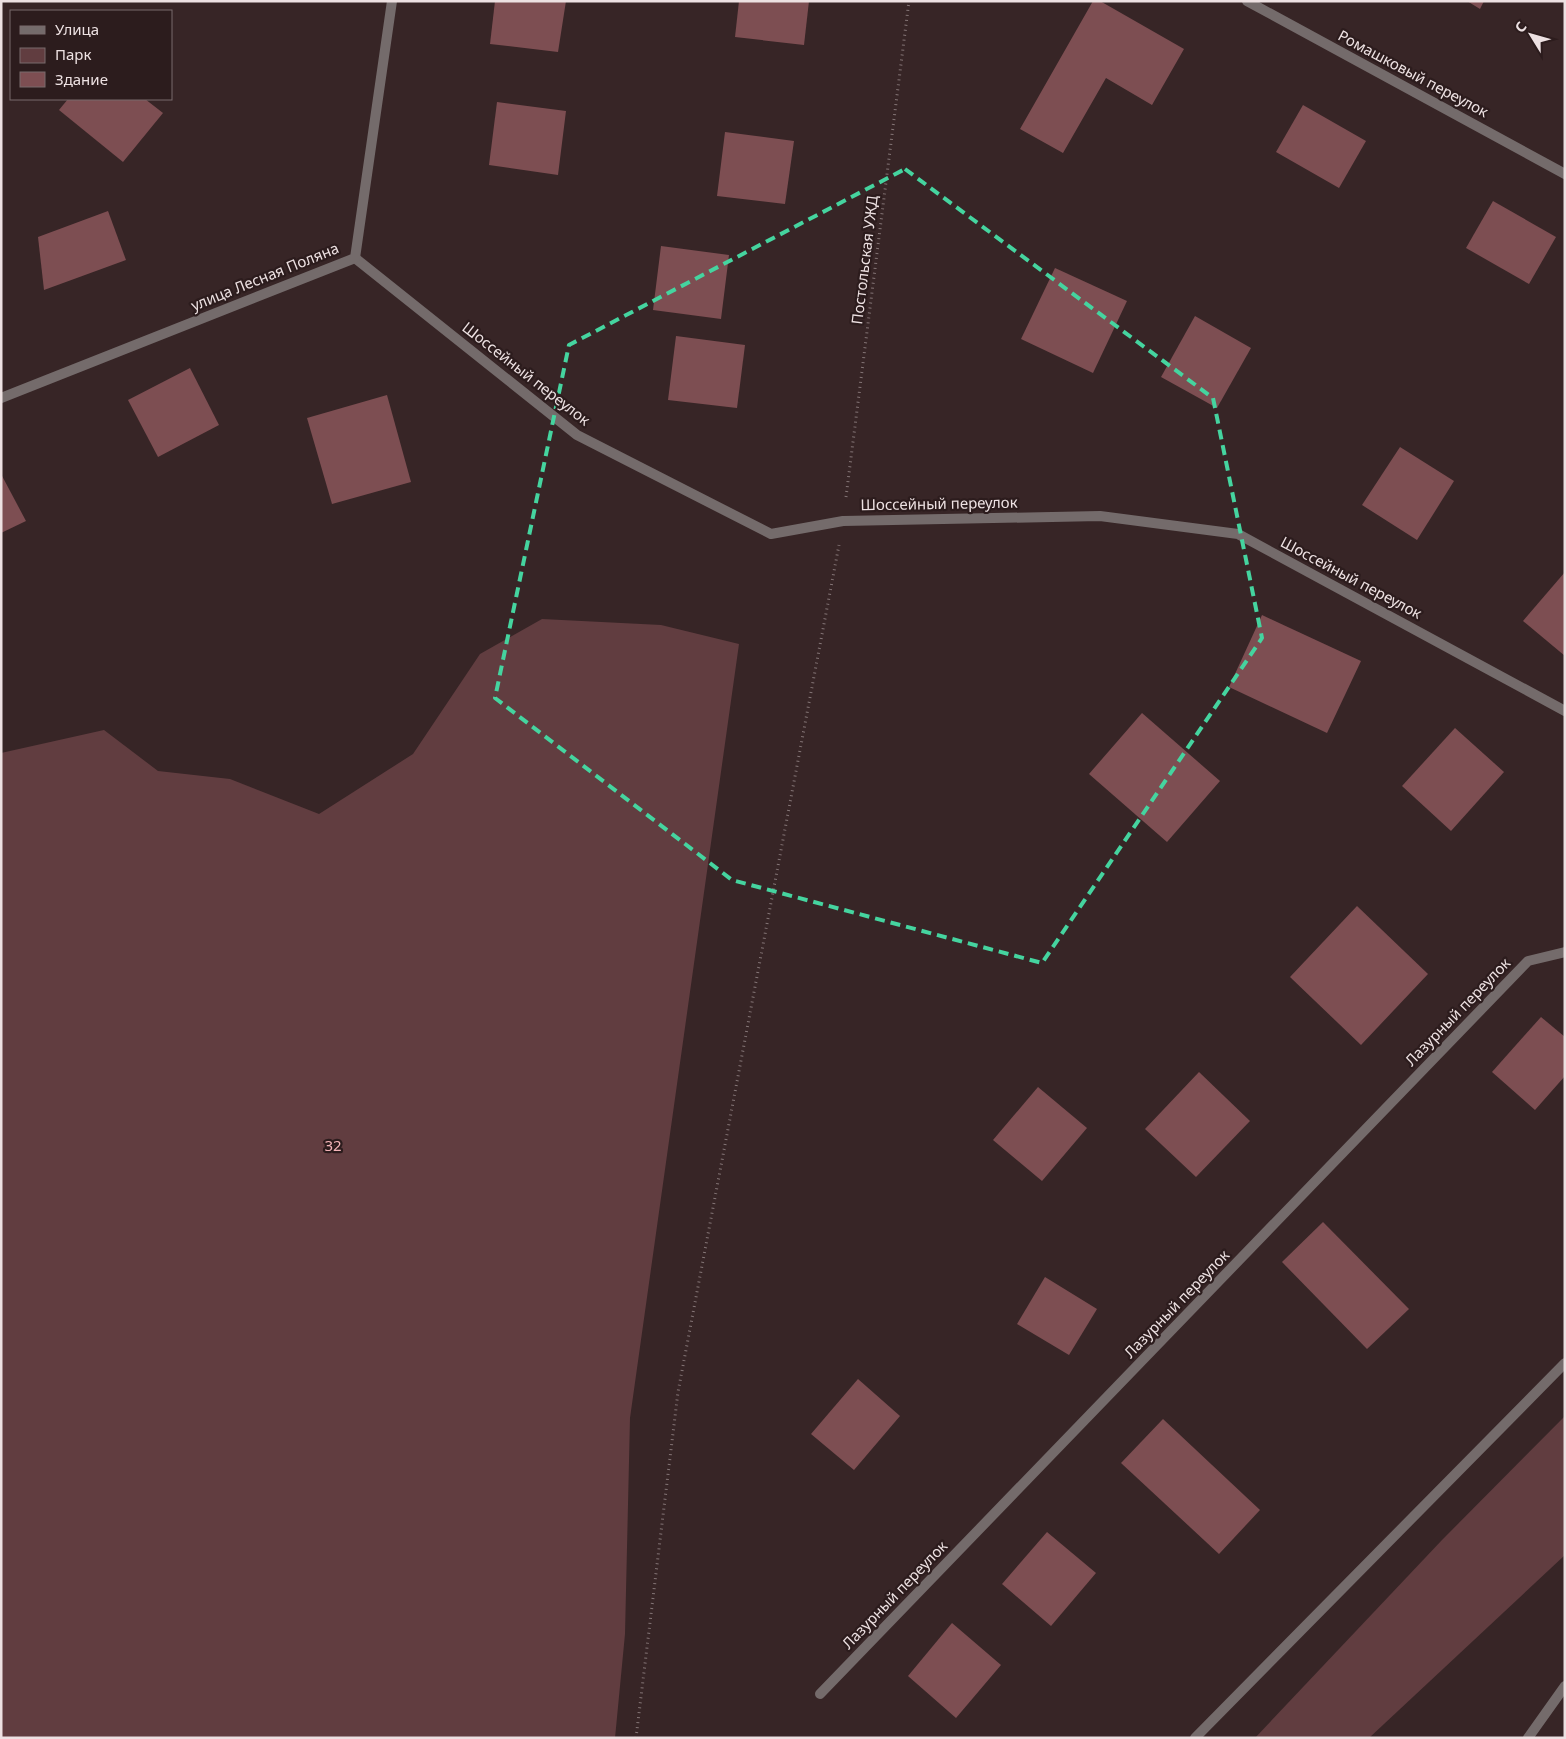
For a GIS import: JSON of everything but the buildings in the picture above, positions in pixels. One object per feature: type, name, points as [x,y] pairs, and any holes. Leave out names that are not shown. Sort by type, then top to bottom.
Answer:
[{"type":"street","name":"улица Лесная Поляна","points":[[1,398],[355,258],[392,1]]},
{"type":"street","name":"Ромашковый переулок","points":[[1247,1],[1565,174]]},
{"type":"street","name":"Шоссейный переулок","points":[[355,258],[577,435],[771,534],[843,521],[1100,516],[1238,534],[1565,711]]},
{"type":"street","name":"Лазурный переулок","points":[[820,1694],[1528,961],[1565,952]]},
{"type":"street","points":[[1195,1738],[1565,1363]]},
{"type":"street","points":[[1528,1738],[1565,1686]]},
{"type":"path","name":"Постольская УЖД","points":[[636,1738],[678,1392],[843,521],[909,1]]},
{"type":"highlighted area","points":[[905,169],[1213,398],[1262,638],[1042,963],[732,880],[495,698],[569,345]]},
{"type":"green space","name":"32","points":[[542,619],[661,625],[739,644],[630,1418],[625,1634],[615,1738],[1,1738],[1,753],[104,730],[158,771],[230,779],[319,814],[413,754],[480,654]]},
{"type":"green space","points":[[1565,1416],[1565,1555],[1369,1738],[1255,1738],[1442,1540]]}]
